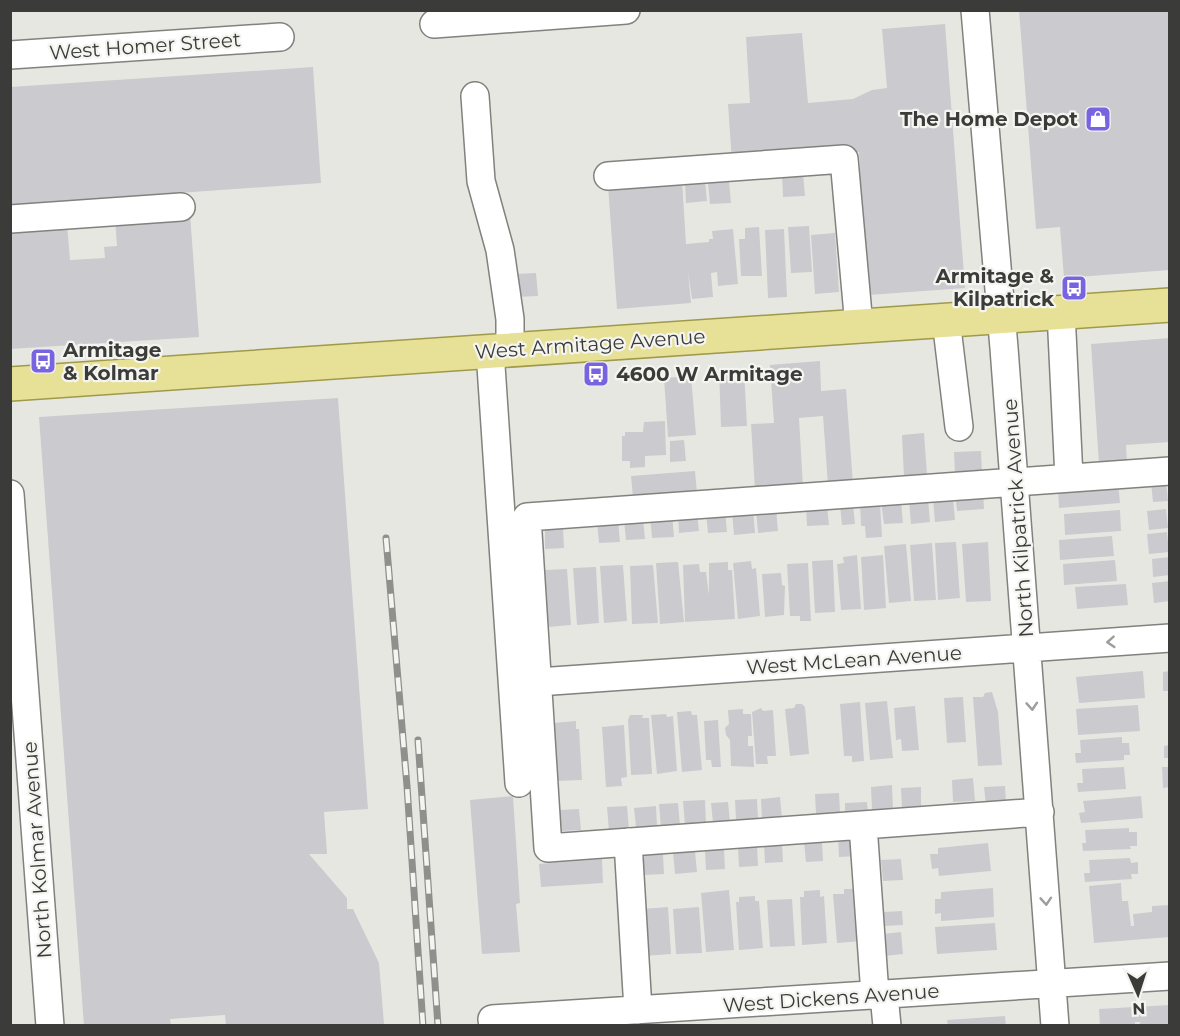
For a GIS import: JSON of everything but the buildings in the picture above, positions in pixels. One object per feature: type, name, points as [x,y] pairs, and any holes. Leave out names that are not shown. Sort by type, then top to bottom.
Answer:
[{"type":"main road","name":"West Armitage Avenue","points":[[10,384],[1170,304]]},
{"type":"street","points":[[434,24],[522,14],[626,10]]},
{"type":"street","name":"North Kilpatrick Avenue","points":[[975,10],[1015,481],[1055,1026]]},
{"type":"street","name":"West Homer Street","points":[[10,55],[280,37]]},
{"type":"street","points":[[475,96],[480,174],[500,250],[510,319],[500,350],[519,783]]},
{"type":"street","points":[[608,176],[844,159],[859,326]]},
{"type":"street","points":[[10,219],[182,207]]},
{"type":"street","points":[[1060,312],[1069,478]]},
{"type":"street","points":[[946,320],[958,427]]},
{"type":"street","points":[[1040,812],[548,848],[527,517],[1170,471]]},
{"type":"street","name":"North Kolmar Avenue","points":[[10,494],[50,1026]]},
{"type":"street","name":"West McLean Avenue","points":[[538,682],[1170,638]]},
{"type":"street","points":[[863,825],[880,995],[887,1026]]},
{"type":"street","points":[[628,843],[638,1010]]},
{"type":"street","name":"West Dickens Avenue","points":[[493,1022],[638,1010],[1170,976]]},
{"type":"railway","points":[[386,538],[407,786],[423,1026]]},
{"type":"railway","points":[[418,740],[438,1026]]},
{"type":"place","name":"The Home Depot","points":[[1098,119]]},
{"type":"place","name":"Armitage & Kilpatrick","points":[[1074,288]]},
{"type":"place","name":"Armitage & Kolmar","points":[[43,361]]},
{"type":"place","name":"4600 W Armitage","points":[[596,374]]}]
